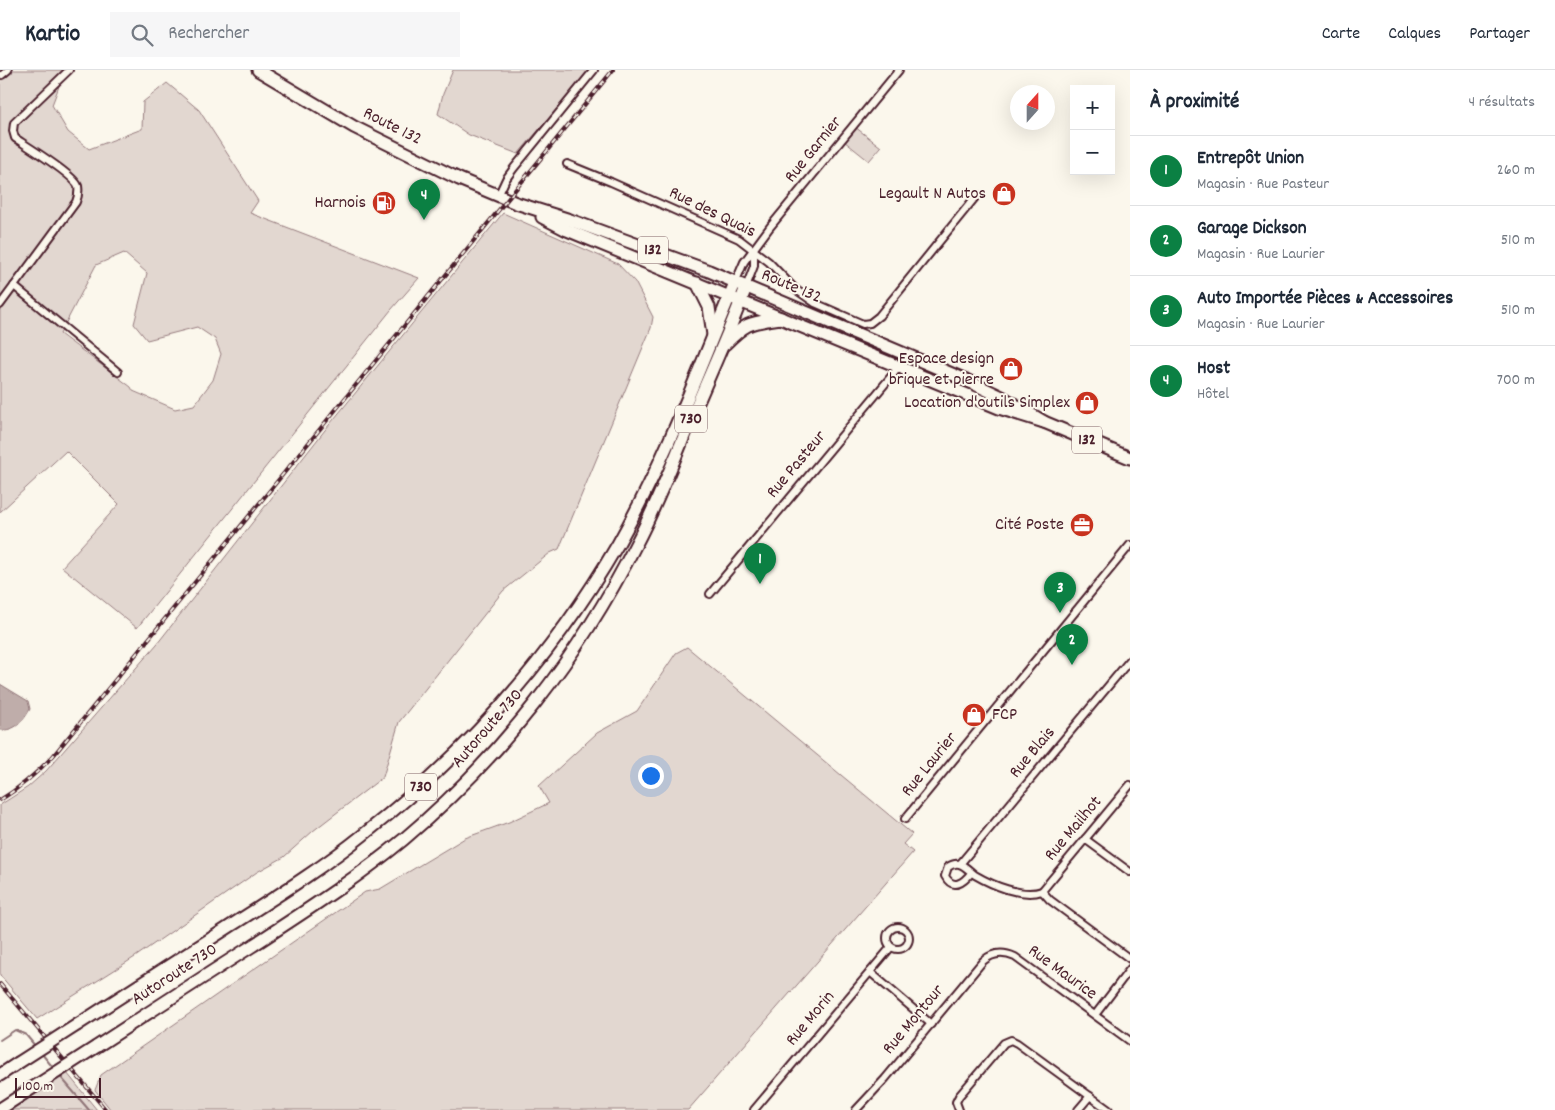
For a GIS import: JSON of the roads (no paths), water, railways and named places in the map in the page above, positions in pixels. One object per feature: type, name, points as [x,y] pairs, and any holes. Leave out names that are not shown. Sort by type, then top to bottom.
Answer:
[{"type":"highway","name":"Route 132","points":[[258,70],[354,127],[435,168],[516,203],[570,220],[696,266],[983,388],[1044,422]]},
{"type":"highway","name":"Route 132","points":[[516,203],[567,230],[698,282],[999,408],[1044,422],[1130,458]]},
{"type":"highway","points":[[698,282],[710,307],[713,337]]},
{"type":"highway","name":"Autoroute 730","points":[[0,1075],[289,888],[348,847],[409,798],[482,727],[516,689],[554,640],[589,591],[618,544],[665,451],[730,296],[740,285]]},
{"type":"highway","name":"Autoroute 730","points":[[0,1109],[308,910],[362,872],[437,810],[500,744],[540,697],[573,651],[621,573],[657,499],[722,347],[740,301],[740,285]]},
{"type":"highway","points":[[722,347],[740,329],[748,324],[756,321],[781,318]]},
{"type":"highway","points":[[978,399],[983,388]]},
{"type":"street","points":[[2,74],[8,70]]},
{"type":"street","points":[[0,305],[76,202],[78,185],[68,175],[15,138],[13,131],[14,123],[69,70]]},
{"type":"street","points":[[498,196],[514,168],[594,70]]},
{"type":"street","name":"Rue Garnier","points":[[740,285],[744,262],[771,226],[899,70]]},
{"type":"street","name":"Rue des Quais","points":[[567,164],[739,239],[769,262],[805,297],[814,303],[860,323],[870,323],[882,312],[977,195]]},
{"type":"street","name":"Rue Garnier","points":[[740,285],[754,266],[754,250]]},
{"type":"street","points":[[14,286],[118,372]]},
{"type":"street","name":"Rue Pasteur","points":[[710,594],[899,367],[904,354]]},
{"type":"street","name":"Rue Laurier","points":[[906,819],[1130,546]]},
{"type":"street","name":"Rue Blais","points":[[960,864],[1130,660]]},
{"type":"street","name":"Rue Mailhot","points":[[1042,891],[1130,785]]},
{"type":"street","points":[[1085,839],[1130,872]]},
{"type":"street","points":[[971,873],[962,883],[954,884],[948,881],[945,873],[948,867],[960,864],[971,873],[1008,890],[1033,893],[1042,891],[1050,900],[1130,959]]},
{"type":"street","name":"Rue Morin","points":[[754,1110],[891,947]]},
{"type":"street","name":"Rue Maurice","points":[[998,954],[1008,954],[1016,957],[1130,1041]]},
{"type":"street","name":"Rue Montour","points":[[856,1110],[983,961],[990,956],[998,954]]},
{"type":"street","points":[[1095,1015],[1130,968]]},
{"type":"street","points":[[870,972],[931,1024]]},
{"type":"street","points":[[959,1110],[956,1102],[959,1096],[1004,1043],[1010,1040],[1017,1043],[1109,1110]]},
{"type":"street","points":[[1078,1110],[1090,1096]]},
{"type":"waterway","points":[[0,1040],[15,1030],[26,1035],[36,1047]]},
{"type":"waterway","points":[[42,1054],[55,1070]]},
{"type":"waterway","points":[[59,1075],[89,1110]]},
{"type":"railway","points":[[0,800],[28,780],[53,756],[613,70]]},
{"type":"railway","points":[[0,984],[106,1110]]},
{"type":"place","name":"Legault N Autos","points":[[1004,194]]},
{"type":"place","name":"Harnois","points":[[384,203]]},
{"type":"place","name":"Host","points":[[424,220]]},
{"type":"place","name":"Espace design brique et pierre","points":[[1011,369]]},
{"type":"place","name":"Location d'outils Simplex","points":[[1087,403]]},
{"type":"place","name":"Cité Poste","points":[[1082,525]]},
{"type":"place","name":"Entrepôt Union","points":[[760,584]]},
{"type":"place","name":"Auto Importée Pièces & Accessoires","points":[[1060,613]]},
{"type":"place","name":"Garage Dickson","points":[[1072,665]]},
{"type":"place","name":"FCP","points":[[974,715]]}]
